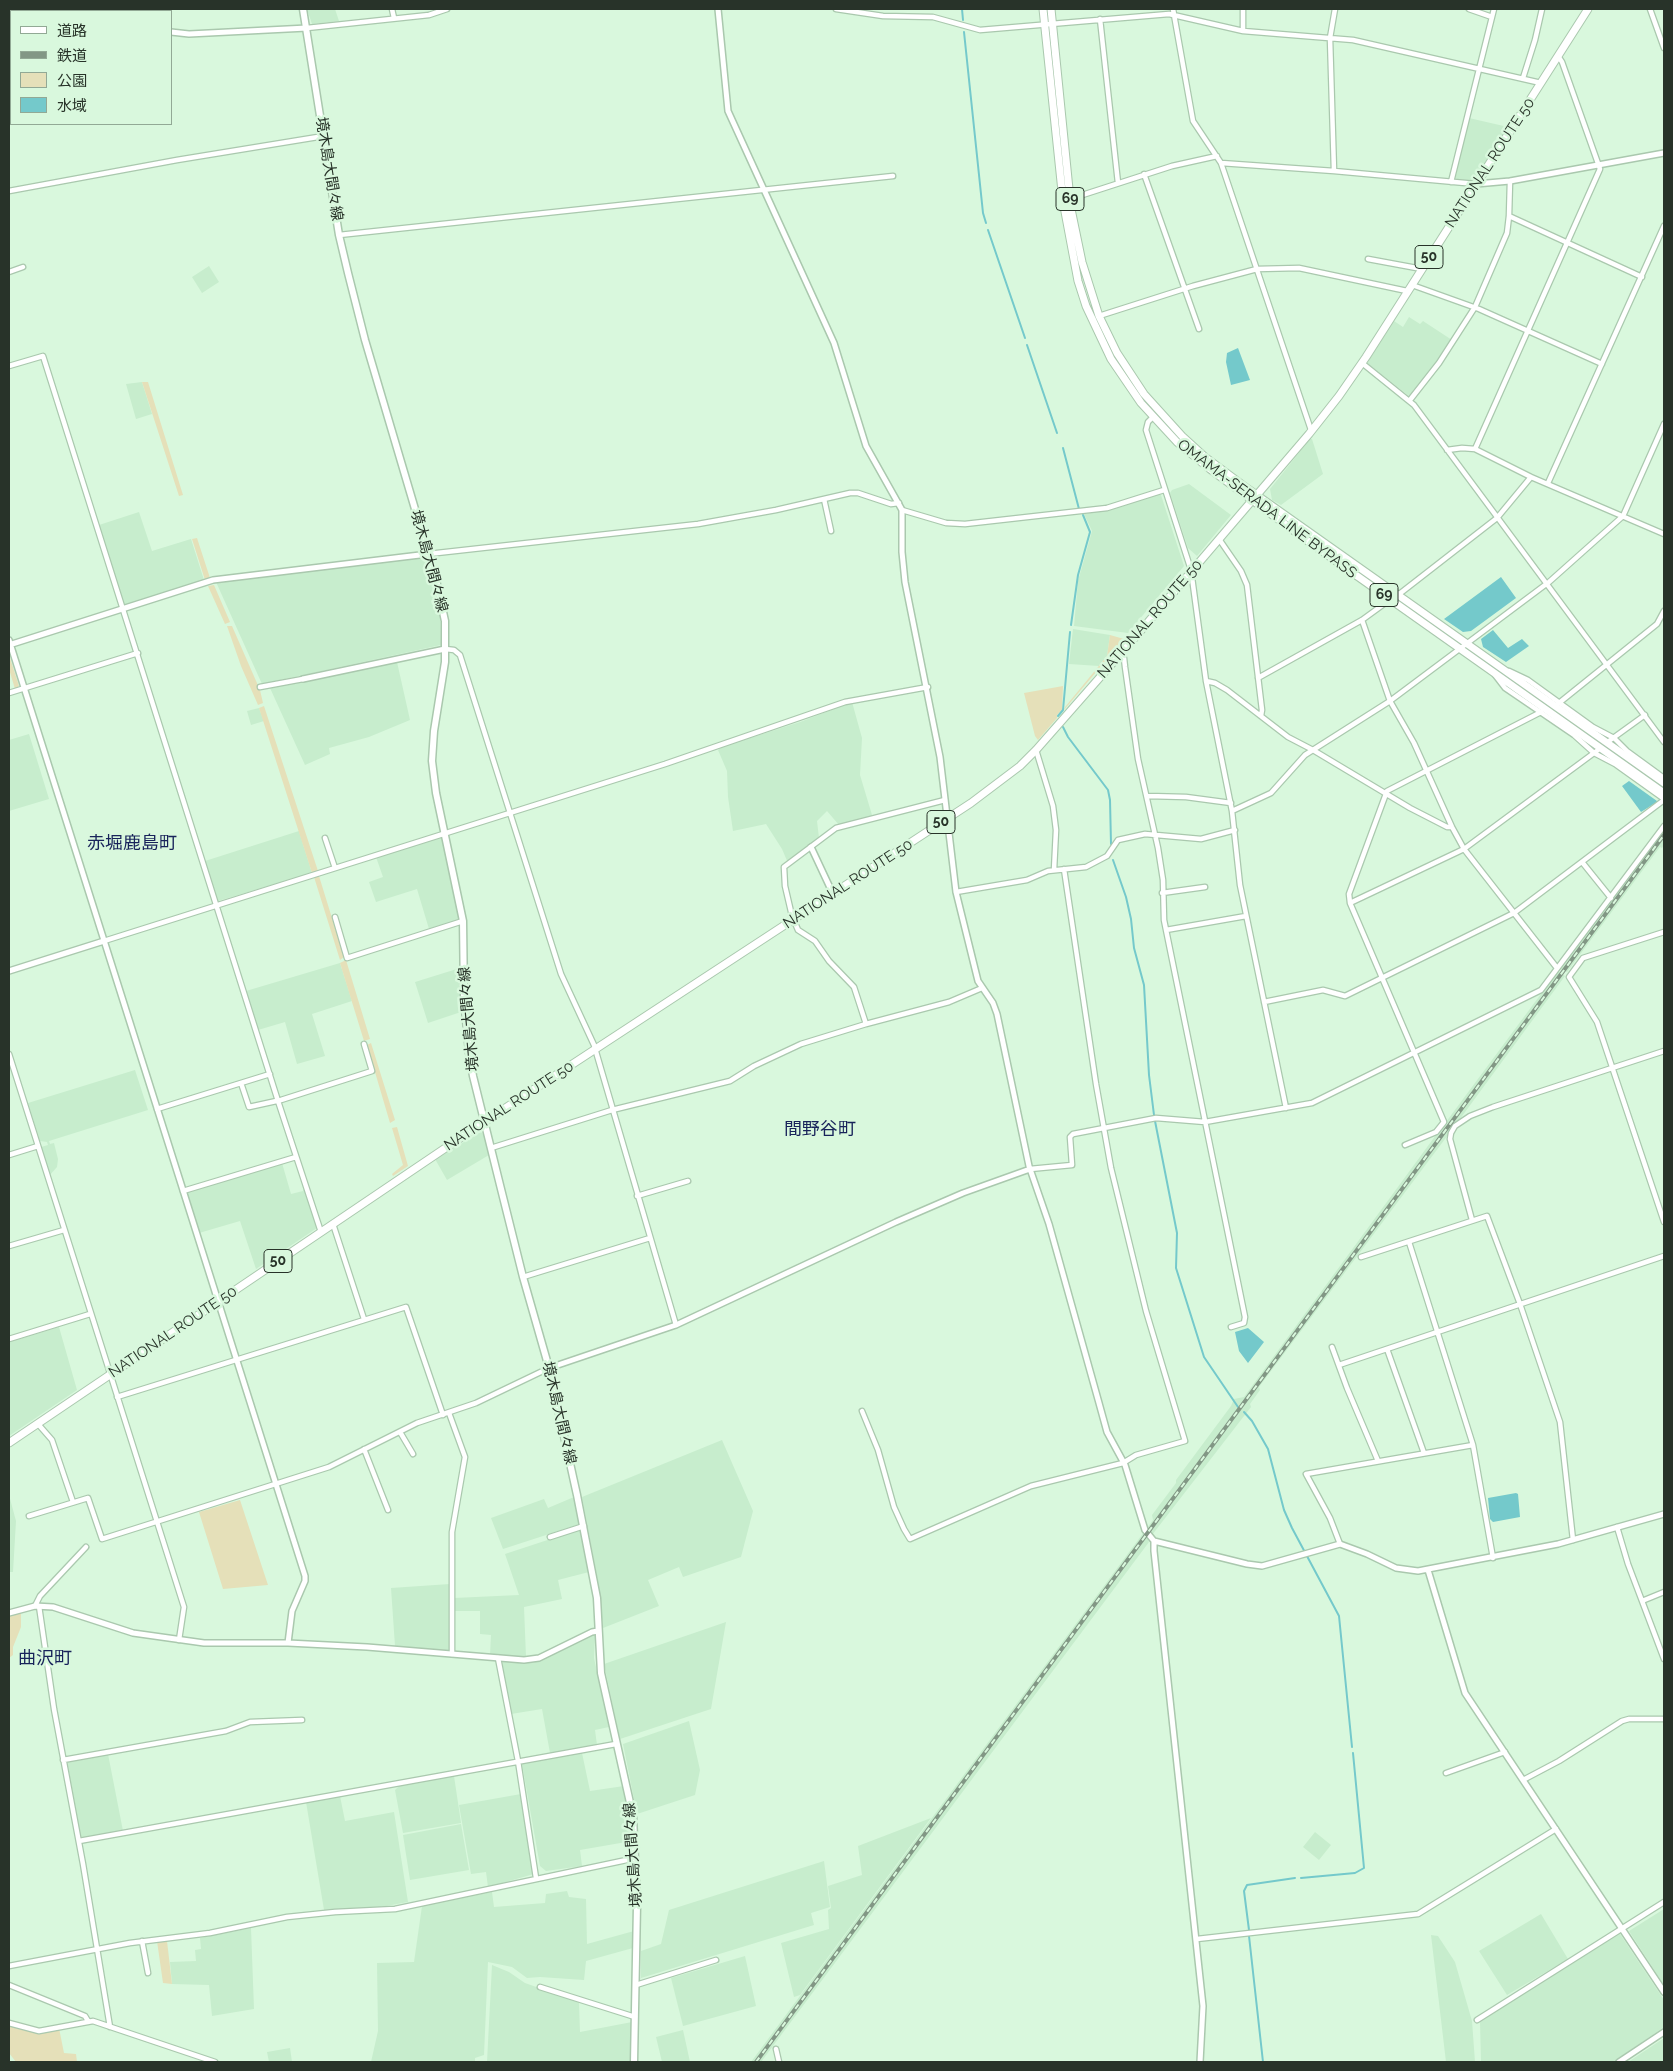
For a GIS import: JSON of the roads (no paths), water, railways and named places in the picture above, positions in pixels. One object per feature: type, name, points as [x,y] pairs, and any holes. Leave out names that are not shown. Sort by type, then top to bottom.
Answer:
[{"type":"main road","name":"境木島大間々線","points":[[303,9],[308,28],[340,236],[358,315],[442,606],[446,632],[432,745],[434,780],[463,921],[464,998],[469,1052],[484,1122],[523,1278],[549,1368],[584,1526],[597,1598],[600,1673],[633,1816],[638,1905],[634,2062]]},
{"type":"main road","name":"OMAMA-SERADA LINE BYPASS","points":[[1043,9],[1063,201],[1078,281],[1086,306],[1111,359],[1130,389],[1153,417],[1191,455],[1398,595],[1664,783]]},
{"type":"main road","name":"OMAMA-SERADA LINE BYPASS","points":[[1051,9],[1070,199],[1082,262],[1099,316],[1117,353],[1144,394],[1159,413],[1205,457],[1254,498],[1388,598],[1664,793]]},
{"type":"main road","name":"NATIONAL ROUTE 50","points":[[9,1443],[484,1122],[947,819],[1003,780],[1036,750],[1120,654],[1311,430],[1362,363],[1588,9]]},
{"type":"street","points":[[392,9],[394,18]]},
{"type":"street","points":[[172,32],[189,34],[308,28],[432,15],[447,9]]},
{"type":"street","points":[[718,9],[728,111],[834,343],[866,446],[902,510],[902,552],[905,582],[916,644],[928,687],[940,757],[956,892],[977,977],[992,1003],[1002,1031],[1030,1169],[1049,1224],[1107,1432],[1123,1463],[1141,1521],[1145,1530],[1154,1541],[1203,2006],[1200,2062]]},
{"type":"street","points":[[836,9],[883,16],[933,17],[974,30],[1173,12],[1243,31],[1353,40],[1541,83]]},
{"type":"street","points":[[1243,9],[1243,31]]},
{"type":"street","points":[[1334,171],[1330,38],[1335,9]]},
{"type":"street","points":[[1469,9],[1492,17]]},
{"type":"street","points":[[1451,182],[1494,9]]},
{"type":"street","points":[[1523,78],[1542,9]]},
{"type":"street","points":[[1650,9],[1664,48]]},
{"type":"street","points":[[1173,12],[1192,121],[1222,163],[1311,430]]},
{"type":"street","points":[[1100,19],[1118,183]]},
{"type":"street","points":[[1475,449],[1600,171],[1562,62],[1558,56]]},
{"type":"street","points":[[9,191],[177,160],[324,136]]},
{"type":"street","points":[[1222,163],[1476,184],[1510,181],[1664,153]]},
{"type":"street","points":[[1070,199],[1144,174],[1217,156]]},
{"type":"street","points":[[1144,174],[1199,329]]},
{"type":"street","points":[[340,236],[893,176]]},
{"type":"street","points":[[1410,400],[1439,363],[1475,307],[1503,244],[1509,216],[1510,181]]},
{"type":"street","points":[[1509,216],[1642,276]]},
{"type":"street","points":[[1548,484],[1664,226]]},
{"type":"street","points":[[1368,259],[1422,269]]},
{"type":"street","points":[[9,272],[23,267]]},
{"type":"street","points":[[1099,316],[1185,288],[1257,268],[1299,268],[1409,288],[1475,307],[1602,364]]},
{"type":"street","points":[[9,366],[43,356],[321,1232]]},
{"type":"street","points":[[1362,363],[1410,400],[1664,742]]},
{"type":"street","points":[[1153,417],[1148,422],[1146,430],[1191,570],[1206,682],[1231,803],[1239,878],[1286,1108]]},
{"type":"street","points":[[1232,811],[1259,801],[1271,793],[1298,761],[1390,701],[1546,584],[1623,516],[1664,424]]},
{"type":"street","points":[[1447,450],[1475,449],[1548,484],[1664,534]]},
{"type":"street","points":[[1398,595],[1497,518],[1531,476]]},
{"type":"street","points":[[902,510],[946,523],[965,524],[1107,508],[1164,490]]},
{"type":"street","points":[[288,1643],[292,1611],[305,1581],[305,1576],[9,643],[220,579],[698,524],[776,510],[853,493],[891,504],[899,503]]},
{"type":"street","points":[[824,499],[831,531]]},
{"type":"street","points":[[1219,539],[1241,570],[1247,585],[1261,716]]},
{"type":"street","points":[[1258,678],[1362,620],[1384,604],[1388,598]]},
{"type":"street","points":[[1558,703],[1657,624],[1664,611]]},
{"type":"street","points":[[1362,620],[1390,701],[1414,743],[1464,849],[1558,968]]},
{"type":"street","points":[[260,687],[445,649],[454,650],[460,655],[565,985],[595,1050],[676,1326]]},
{"type":"street","points":[[9,693],[138,653]]},
{"type":"street","points":[[1120,654],[1124,658],[1136,751],[1148,796],[1163,880],[1162,893],[1166,930],[1245,1320],[1242,1324],[1231,1327]]},
{"type":"street","points":[[1503,669],[1521,676],[1664,778]]},
{"type":"street","points":[[1264,1002],[1324,990],[1345,996],[1514,913],[1664,799],[1500,683],[1493,672]]},
{"type":"street","points":[[1206,682],[1215,683],[1227,690],[1288,737],[1431,820],[1447,827],[1452,827]]},
{"type":"street","points":[[9,971],[665,764],[845,702],[928,687]]},
{"type":"street","points":[[1405,1145],[1436,1132],[1444,1122],[1350,903],[1349,894],[1388,790],[1427,772],[1541,712]]},
{"type":"street","points":[[1611,739],[1645,715]]},
{"type":"street","points":[[1036,750],[1053,806],[1056,830],[1054,870]]},
{"type":"street","points":[[1350,903],[1464,849],[1596,751]]},
{"type":"street","points":[[1148,796],[1186,797],[1231,803]]},
{"type":"street","points":[[866,1024],[854,987],[829,961],[815,941],[800,932],[794,919],[784,882],[784,867],[828,832],[841,826],[945,800]]},
{"type":"street","points":[[28,1516],[88,1498],[102,1539],[276,1486],[329,1467],[416,1423],[476,1403],[549,1368],[676,1326],[896,1222],[963,1193],[1030,1169],[1072,1164],[1070,1135],[1156,1118],[1205,1122],[1312,1103],[1541,990],[1664,826]]},
{"type":"street","points":[[956,892],[1026,880],[1043,872],[1086,867],[1106,858],[1118,840],[1145,834],[1201,839],[1235,830]]},
{"type":"street","points":[[325,838],[335,868]]},
{"type":"street","points":[[811,847],[833,894]]},
{"type":"street","points":[[1582,862],[1611,898]]},
{"type":"street","points":[[862,1411],[878,1450],[894,1507],[904,1530],[910,1538],[1031,1486],[1123,1463],[1136,1455],[1185,1441],[1146,1311],[1111,1168],[1064,869]]},
{"type":"street","points":[[1162,893],[1205,887]]},
{"type":"street","points":[[1166,930],[1246,916]]},
{"type":"street","points":[[335,917],[347,958],[463,921]]},
{"type":"street","points":[[1664,932],[1583,958],[1569,977],[1597,1022],[1664,1222]]},
{"type":"street","points":[[491,1148],[612,1110],[734,1080],[754,1066],[801,1044],[949,1002],[982,988]]},
{"type":"street","points":[[241,1083],[249,1107],[278,1101],[372,1071],[364,1044]]},
{"type":"street","points":[[1472,1220],[1450,1139],[1455,1126],[1479,1112],[1664,1051]]},
{"type":"street","points":[[9,1054],[10,1063],[185,1610],[179,1640]]},
{"type":"street","points":[[157,1109],[270,1074]]},
{"type":"street","points":[[9,1155],[38,1146]]},
{"type":"street","points":[[183,1191],[296,1157]]},
{"type":"street","points":[[637,1196],[688,1181]]},
{"type":"street","points":[[1361,1258],[1487,1216],[1520,1304],[1560,1422],[1572,1540]]},
{"type":"street","points":[[333,1224],[364,1319]]},
{"type":"street","points":[[9,1246],[64,1230]]},
{"type":"street","points":[[523,1278],[650,1238]]},
{"type":"street","points":[[1409,1242],[1473,1445],[1493,1558]]},
{"type":"street","points":[[1339,1365],[1664,1256]]},
{"type":"street","points":[[118,1397],[364,1319],[407,1308],[442,1415]]},
{"type":"street","points":[[9,1339],[90,1314]]},
{"type":"street","points":[[1332,1347],[1378,1461]]},
{"type":"street","points":[[1387,1349],[1424,1453]]},
{"type":"street","points":[[449,1413],[465,1457],[452,1532],[452,1654]]},
{"type":"street","points":[[38,1424],[52,1440],[73,1502]]},
{"type":"street","points":[[400,1432],[413,1454]]},
{"type":"street","points":[[1340,1544],[1330,1518],[1306,1474],[1473,1445]]},
{"type":"street","points":[[364,1449],[388,1510]]},
{"type":"street","points":[[1154,1541],[1262,1566],[1340,1544],[1396,1568],[1410,1571],[1428,1570],[1493,1558],[1572,1540],[1664,1514]]},
{"type":"street","points":[[550,1538],[584,1526]]},
{"type":"street","points":[[1617,1527],[1664,1659]]},
{"type":"street","points":[[86,1547],[35,1602],[79,1841],[110,2027]]},
{"type":"street","points":[[1428,1570],[1465,1693],[1664,1992]]},
{"type":"street","points":[[1642,1600],[1664,1592]]},
{"type":"street","points":[[9,1613],[37,1606],[62,1609],[133,1633],[204,1643],[288,1643],[367,1647],[535,1660],[592,1632],[598,1631]]},
{"type":"street","points":[[498,1658],[518,1762],[536,1878]]},
{"type":"street","points":[[1523,1780],[1559,1761],[1622,1721],[1629,1719],[1664,1719]]},
{"type":"street","points":[[63,1760],[226,1731],[250,1722],[302,1720]]},
{"type":"street","points":[[79,1841],[616,1744]]},
{"type":"street","points":[[1446,1773],[1505,1752]]},
{"type":"street","points":[[1197,1939],[1418,1914],[1556,1829]]},
{"type":"street","points":[[9,1966],[142,1941],[210,1933],[287,1917],[396,1909],[636,1858]]},
{"type":"street","points":[[1477,2020],[1480,2016],[1664,1902]]},
{"type":"street","points":[[142,1941],[148,1973]]},
{"type":"street","points":[[636,1985],[716,1960]]},
{"type":"street","points":[[9,1985],[85,2016],[88,2021]]},
{"type":"street","points":[[540,1987],[635,2017]]},
{"type":"street","points":[[9,2023],[39,2031],[88,2021],[215,2062]]},
{"type":"street","points":[[1619,2062],[1664,2032]]},
{"type":"street","points":[[776,2050],[779,2062]]},
{"type":"water","points":[[1238,348],[1250,380],[1231,385],[1226,362],[1227,353]]},
{"type":"water","points":[[1501,577],[1516,598],[1471,631],[1463,632],[1444,619]]},
{"type":"water","points":[[1493,630],[1508,648],[1522,639],[1529,646],[1506,662],[1483,647],[1481,639]]},
{"type":"water","points":[[1629,781],[1657,802],[1641,812],[1622,786]]},
{"type":"water","points":[[1248,1328],[1264,1342],[1248,1363],[1239,1351],[1235,1332]]},
{"type":"water","points":[[1518,1494],[1520,1517],[1493,1522],[1490,1519],[1488,1498]]},
{"type":"waterway","points":[[962,9],[963,20]]},
{"type":"waterway","points":[[964,32],[983,213],[986,223]]},
{"type":"waterway","points":[[988,230],[1025,338]]},
{"type":"waterway","points":[[1027,345],[1057,433]]},
{"type":"waterway","points":[[1063,448],[1079,509]]},
{"type":"waterway","points":[[1071,625],[1078,575],[1090,532],[1083,515]]},
{"type":"waterway","points":[[1058,716],[1063,710],[1070,632]]},
{"type":"waterway","points":[[1063,727],[1068,737],[1108,790],[1111,844]]},
{"type":"waterway","points":[[1113,860],[1126,897],[1131,919],[1134,948],[1144,985],[1149,1075],[1154,1115]]},
{"type":"waterway","points":[[1155,1121],[1177,1233],[1176,1268],[1204,1357],[1238,1407]]},
{"type":"waterway","points":[[1244,1412],[1252,1421],[1268,1449],[1284,1510],[1339,1616],[1352,1747]]},
{"type":"waterway","points":[[1301,1878],[1355,1873],[1364,1868],[1353,1753]]},
{"type":"waterway","points":[[1249,1930],[1244,1891],[1247,1885],[1295,1878]]},
{"type":"waterway","points":[[1249,1936],[1263,2062]]},
{"type":"railway","points":[[756,2062],[1664,835]]},
{"type":"district","name":"赤堀鹿島町","points":[[132,844]]},
{"type":"district","name":"間野谷町","points":[[820,1130]]},
{"type":"district","name":"曲沢町","points":[[45,1659]]}]
